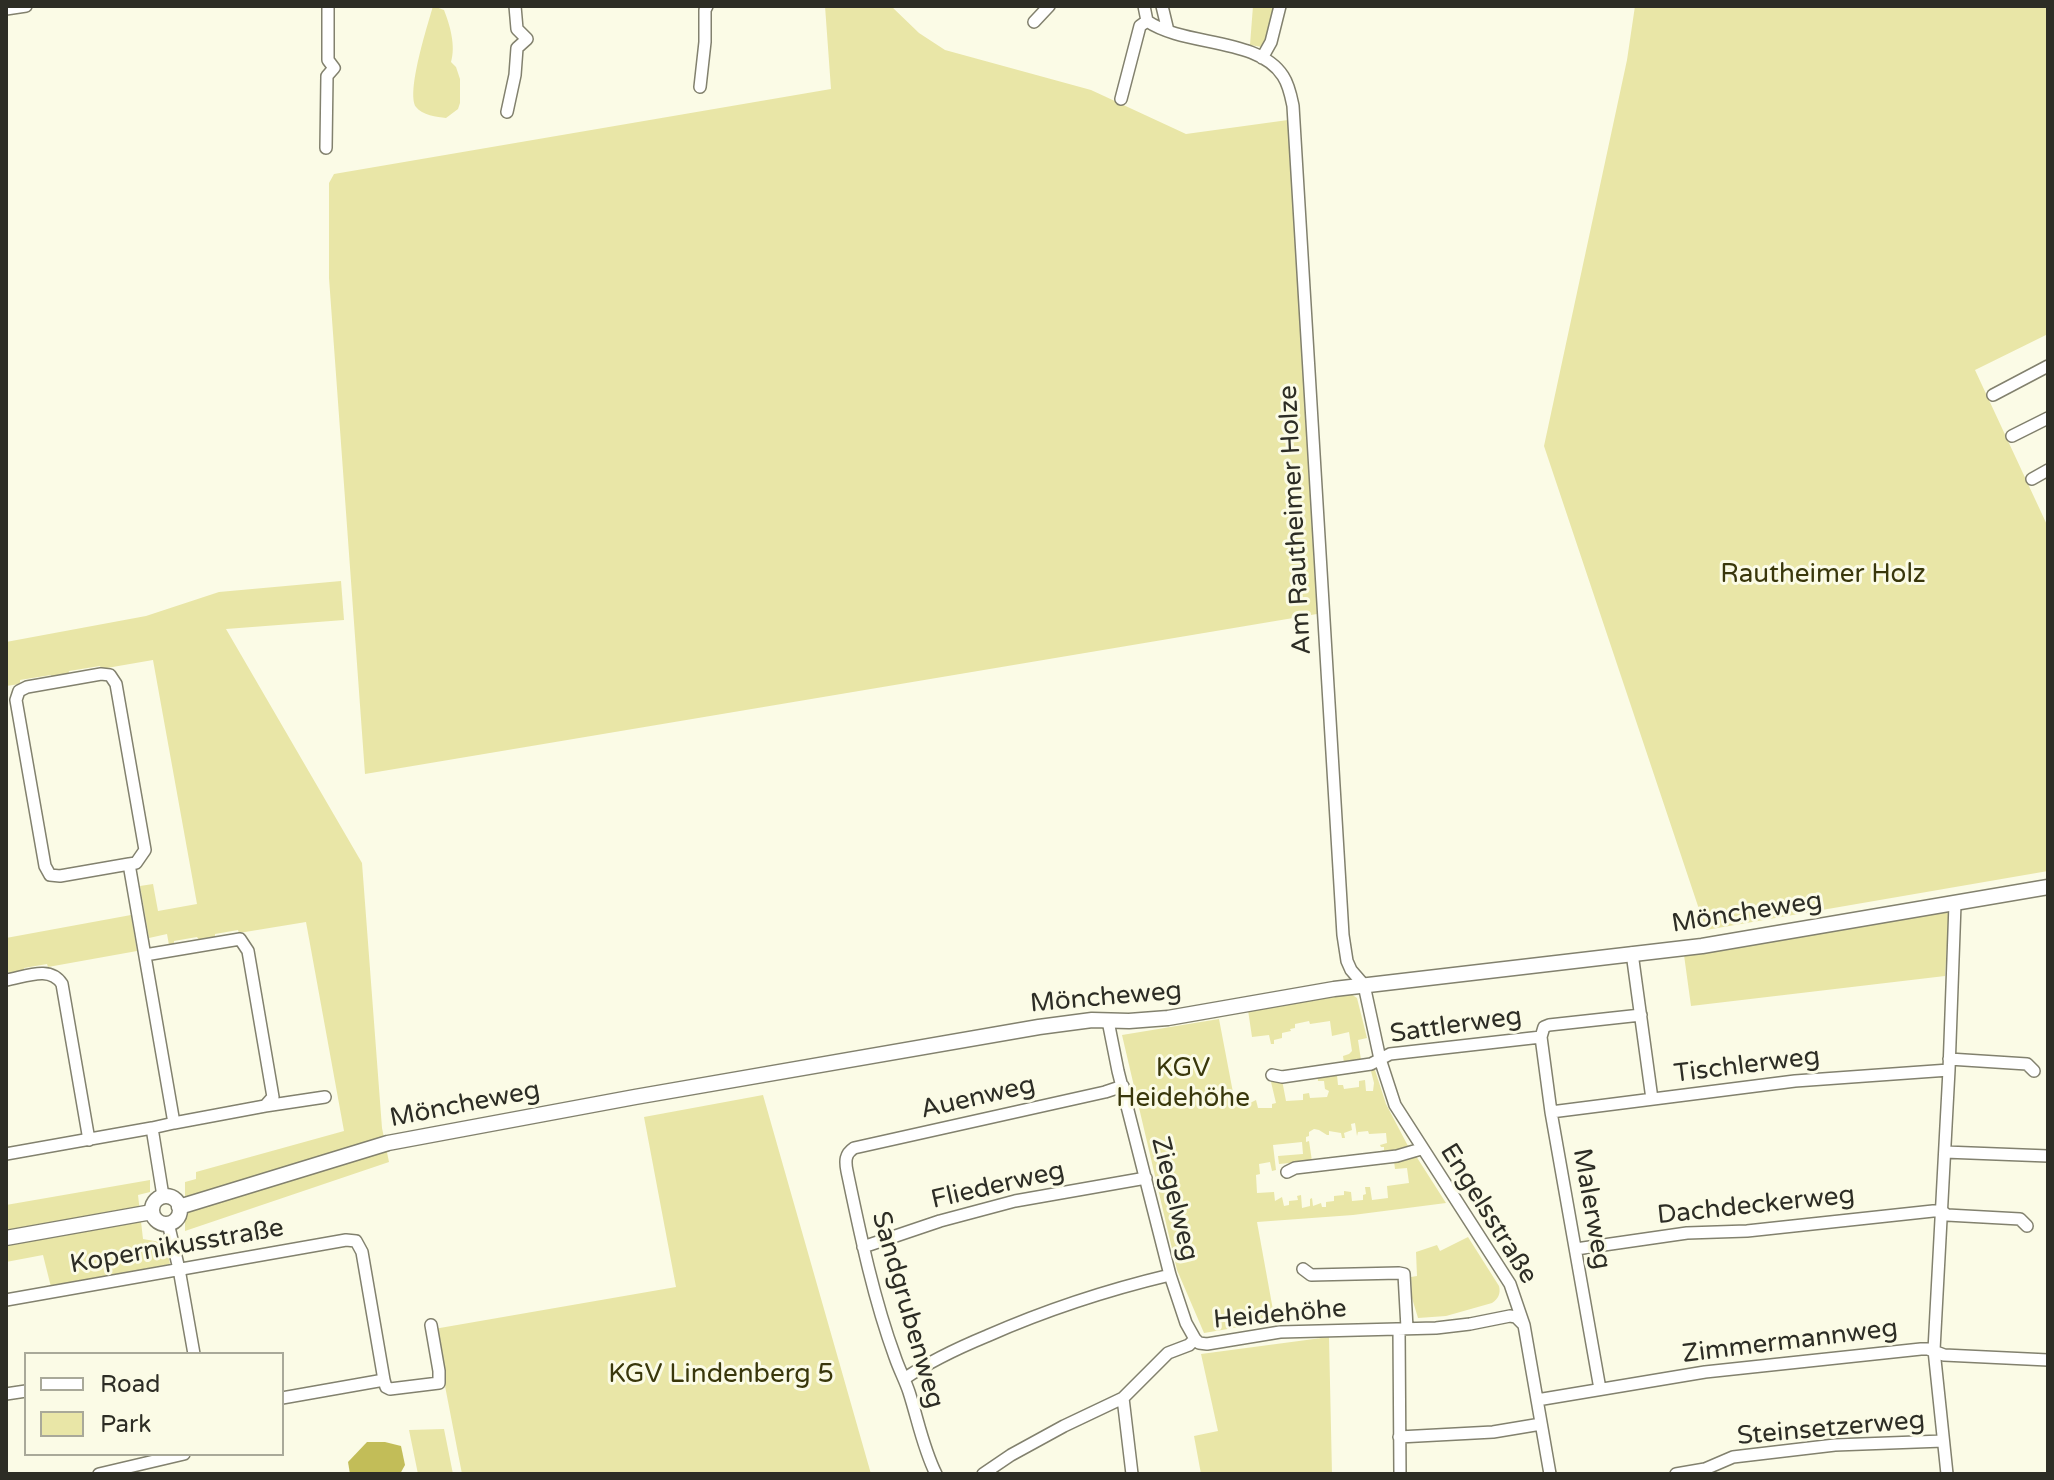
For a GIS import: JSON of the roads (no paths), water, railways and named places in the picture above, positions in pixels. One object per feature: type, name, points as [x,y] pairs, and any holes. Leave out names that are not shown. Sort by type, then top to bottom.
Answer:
[{"type":"main road","name":"Möncheweg","points":[[179,1207],[388,1143],[1039,1027],[1071,1022],[1148,1021],[1364,985],[1725,943],[2048,887]]},
{"type":"main road","points":[[163,1196],[173,1198],[179,1207],[176,1219],[168,1223],[158,1221],[152,1212],[154,1202],[163,1196]]},
{"type":"main road","points":[[6,1238],[152,1212]]},
{"type":"street","points":[[6,9],[26,6]]},
{"type":"street","points":[[326,148],[327,76],[334,68],[328,60],[328,6]]},
{"type":"street","points":[[507,112],[517,48],[527,39],[517,29],[515,6]]},
{"type":"street","points":[[700,87],[707,6]]},
{"type":"street","points":[[1034,22],[1049,6]]},
{"type":"street","points":[[1121,99],[1140,26],[1147,21],[1144,6]]},
{"type":"street","points":[[1262,58],[1271,42],[1280,6]]},
{"type":"street","points":[[1165,8],[1168,31]]},
{"type":"street","name":"Am Rautheimer Holze","points":[[1147,21],[1182,36],[1262,58],[1282,73],[1293,106],[1343,935],[1347,961],[1364,985]]},
{"type":"street","points":[[1993,395],[2048,366]]},
{"type":"street","points":[[2012,436],[2048,418]]},
{"type":"street","points":[[2032,479],[2048,470]]},
{"type":"street","points":[[101,674],[110,675],[116,684],[145,850],[136,863],[129,864],[50,875],[45,866],[16,700],[19,691],[101,674]]},
{"type":"street","points":[[129,864],[174,1123]]},
{"type":"street","points":[[1947,1474],[1934,1350],[1955,904]]},
{"type":"street","points":[[145,955],[240,939],[248,951],[273,1097],[265,1106]]},
{"type":"street","points":[[1632,953],[1652,1099]]},
{"type":"street","points":[[6,980],[47,973],[56,976],[62,984],[89,1140]]},
{"type":"street","name":"Engelsstraße","points":[[1364,985],[1380,1059],[1395,1105],[1510,1284],[1524,1325],[1550,1474]]},
{"type":"street","name":"Sattlerweg","points":[[1272,1075],[1282,1077],[1371,1064],[1390,1054],[1541,1037],[1544,1027],[1549,1025],[1641,1015]]},
{"type":"street","name":"Ziegelweg","points":[[1108,1021],[1170,1275],[1186,1323],[1195,1339]]},
{"type":"street","name":"Malerweg","points":[[1541,1037],[1551,1112],[1600,1389]]},
{"type":"street","name":"Tischlerweg","points":[[1551,1112],[1949,1064],[2027,1064],[2034,1071]]},
{"type":"street","name":"Auenweg","points":[[847,1156],[854,1148],[1123,1086]]},
{"type":"street","points":[[6,1154],[325,1097]]},
{"type":"street","points":[[152,1128],[163,1196]]},
{"type":"street","points":[[1287,1172],[1295,1168],[1397,1156],[1421,1149]]},
{"type":"street","points":[[1945,1152],[2048,1156]]},
{"type":"street","name":"Sandgrubenweg","points":[[847,1156],[845,1162],[863,1247],[895,1358],[936,1474]]},
{"type":"street","name":"Fliederweg","points":[[863,1247],[940,1221],[1015,1201],[1146,1178]]},
{"type":"street","name":"Dachdeckerweg","points":[[1576,1249],[1687,1233],[1747,1231],[1918,1212],[1942,1211],[1947,1215],[2020,1219],[2027,1226]]},
{"type":"street","points":[[168,1223],[194,1352]]},
{"type":"street","name":"Kopernikusstraße","points":[[6,1300],[346,1240],[356,1241],[362,1252],[384,1380]]},
{"type":"street","points":[[1303,1269],[1311,1275],[1404,1274],[1400,1474]]},
{"type":"street","points":[[904,1379],[943,1355],[1046,1312],[1114,1289],[1170,1275]]},
{"type":"street","name":"Heidehöhe","points":[[983,1474],[1064,1426],[1123,1398],[1168,1353],[1189,1345],[1195,1339],[1207,1344],[1280,1332],[1449,1326],[1510,1316],[1516,1317],[1524,1325]]},
{"type":"street","points":[[284,1398],[384,1380],[390,1389],[439,1383],[431,1325]]},
{"type":"street","name":"Zimmermannweg","points":[[1537,1400],[1705,1372],[1921,1349],[1944,1355],[2048,1360]]},
{"type":"street","points":[[1123,1398],[1132,1474]]},
{"type":"street","points":[[1399,1437],[1493,1432],[1541,1424]]},
{"type":"street","name":"Steinsetzerweg","points":[[1676,1474],[1705,1469],[1733,1457],[1835,1445],[1943,1441]]},
{"type":"street","points":[[99,1474],[177,1456]]},
{"type":"park label","name":"Rautheimer Holz","points":[[1823,575]]},
{"type":"park label","name":"KGV Heidehöhe","points":[[1183,1084]]},
{"type":"park label","name":"KGV Lindenberg 5","points":[[721,1375]]}]
